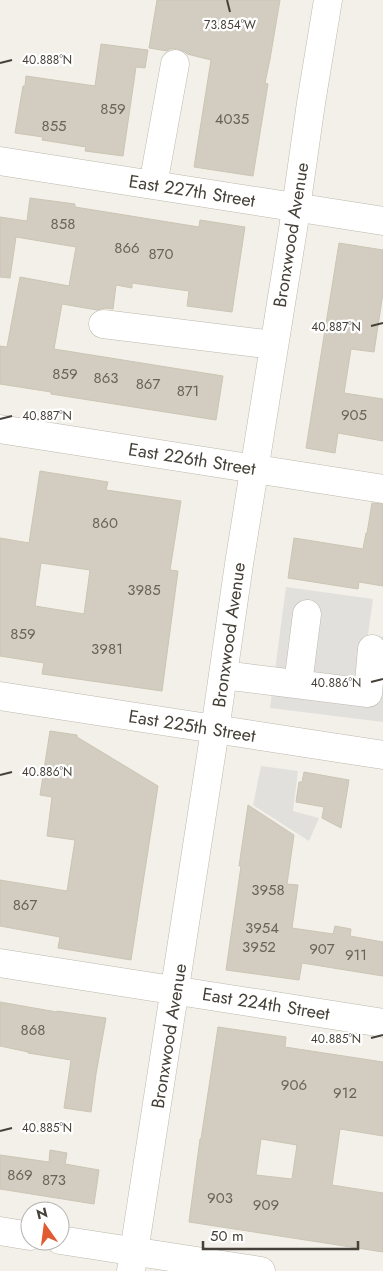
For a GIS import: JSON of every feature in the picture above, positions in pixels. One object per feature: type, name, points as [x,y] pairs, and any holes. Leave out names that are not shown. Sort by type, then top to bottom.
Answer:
[{"type":"street","name":"Bronxwood Avenue","points":[[133,1261],[216,730],[239,564],[328,0]]},
{"type":"street","points":[[153,185],[175,64]]},
{"type":"street","name":"East 227th Street","points":[[0,161],[383,220]]},
{"type":"street","points":[[103,324],[274,345]]},
{"type":"street","name":"East 226th Street","points":[[0,429],[383,489]]},
{"type":"street","points":[[298,684],[307,614]]},
{"type":"street","points":[[224,675],[368,693],[372,649]]},
{"type":"street","name":"East 225th Street","points":[[0,696],[383,755]]},
{"type":"street","name":"East 224th Street","points":[[0,963],[383,1023]]},
{"type":"street","points":[[0,1231],[20,1234]]},
{"type":"street","points":[[70,1243],[133,1261],[261,1271]]},
{"type":"shaded area","points":[[286,587],[373,599],[368,635],[383,637],[383,722],[270,708]]},
{"type":"shaded area","points":[[261,766],[298,771],[293,811],[319,818],[309,841],[253,805]]},
{"type":"building","points":[[157,0],[280,0],[265,83],[268,84],[253,176],[194,167],[211,60],[187,54],[178,49],[167,51],[149,48]]},
{"type":"building","points":[[101,44],[148,50],[145,68],[136,67],[123,156],[85,151],[86,147],[42,140],[43,137],[15,133],[26,76],[95,86]]},
{"type":"building","points":[[30,198],[75,204],[75,207],[199,227],[200,220],[245,227],[232,312],[187,306],[189,291],[132,283],[132,288],[116,285],[113,309],[97,310],[62,304],[54,349],[223,376],[216,420],[0,384],[0,346],[7,347],[20,277],[69,286],[76,247],[16,237],[10,278],[0,277],[0,217],[27,221]]},
{"type":"building","points":[[339,243],[383,250],[383,293],[374,352],[351,349],[344,393],[383,399],[383,441],[338,433],[335,453],[306,448]]},
{"type":"building","points":[[40,471],[108,482],[106,490],[181,501],[170,570],[178,571],[162,691],[42,674],[44,663],[0,656],[0,538],[29,543]],"holes":[[[41,563],[90,570],[84,614],[35,606]]]},
{"type":"building","points":[[372,503],[383,504],[383,586],[359,582],[358,589],[288,578],[294,538],[363,549]]},
{"type":"building","points":[[50,731],[77,735],[77,737],[158,786],[131,960],[58,948],[60,937],[0,926],[0,880],[67,891],[75,840],[47,836],[52,797],[40,795]]},
{"type":"building","points":[[304,772],[349,780],[341,828],[322,818],[324,807],[296,802],[299,782],[302,782]]},
{"type":"building","points":[[248,805],[294,835],[287,884],[298,885],[292,928],[333,934],[335,926],[351,929],[350,936],[383,942],[383,976],[302,963],[299,980],[226,970]]},
{"type":"building","points":[[0,1002],[106,1018],[91,1112],[64,1108],[71,1060],[0,1046]]},
{"type":"building","points":[[218,1027],[286,1037],[285,1047],[383,1062],[383,1136],[340,1129],[332,1185],[383,1193],[383,1252],[189,1222]],"holes":[[[261,1139],[297,1145],[292,1179],[256,1175]]]},
{"type":"building","points":[[50,1150],[67,1153],[65,1164],[99,1170],[94,1204],[0,1189],[0,1155],[49,1162]]}]
